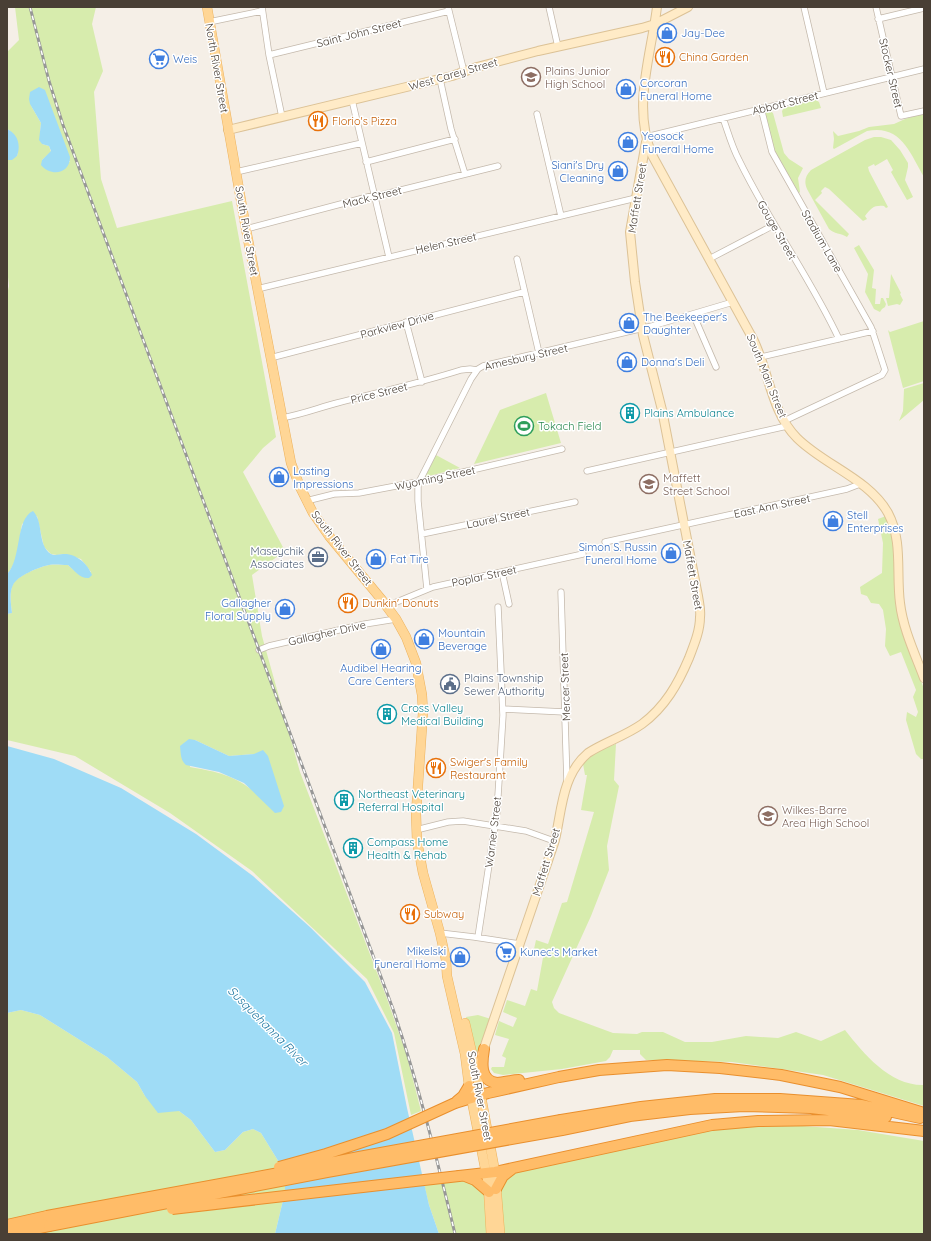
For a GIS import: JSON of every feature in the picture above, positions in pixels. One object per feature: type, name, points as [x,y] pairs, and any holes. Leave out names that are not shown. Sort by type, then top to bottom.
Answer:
[{"type":"highway","points":[[484,1049],[482,1066],[483,1072],[492,1082],[559,1077]]},
{"type":"highway","points":[[10,1234],[48,1221],[214,1184],[351,1147],[387,1134],[455,1103],[476,1096],[559,1077],[599,1070],[667,1065],[720,1068],[782,1075],[840,1087],[924,1113]]},
{"type":"highway","points":[[477,1075],[488,1087],[526,1084]]},
{"type":"highway","points":[[455,1103],[469,1086]]},
{"type":"highway","points":[[48,1221],[327,1172],[562,1125],[641,1106],[715,1099],[780,1099],[861,1105],[924,1119]]},
{"type":"highway","points":[[214,1184],[296,1170],[359,1156],[562,1125],[690,1108],[744,1106],[811,1108],[882,1116],[924,1126]]},
{"type":"highway","points":[[7,1224],[186,1207],[491,1172],[719,1124],[758,1121],[829,1120],[924,1131]]},
{"type":"highway","points":[[462,1176],[475,1180],[492,1190],[502,1176],[514,1168]]},
{"type":"main road","name":"North River Street","points":[[206,7],[228,130]]},
{"type":"main road","name":"South Main Street","points":[[657,7],[644,77],[643,109],[646,139],[652,155],[753,339],[761,357],[772,392],[786,423],[797,438],[860,484],[883,505],[891,519],[898,553],[901,612],[906,632],[924,678]]},
{"type":"main road","name":"West Carey Street","points":[[228,130],[440,79],[477,67],[655,24],[688,7]]},
{"type":"main road","name":"South River Street","points":[[228,130],[281,418],[295,477],[306,501],[329,536],[396,618],[411,650],[416,667],[422,695],[422,735],[416,830],[423,873],[446,960],[447,976],[462,1039],[469,1086],[476,1096]]},
{"type":"main road","name":"Maffett Street","points":[[469,1086],[477,1075],[484,1049],[554,841],[567,782],[576,766],[588,753],[641,725],[659,709],[680,678],[697,636],[700,617],[699,601],[662,410],[641,328],[630,236],[646,139]]},
{"type":"main road","name":"South River Street","points":[[446,960],[453,974],[477,1075],[476,1096],[491,1172],[491,1234]]},
{"type":"main road","name":"South River Street","points":[[492,1190],[500,1234]]},
{"type":"street","points":[[548,7],[558,47]]},
{"type":"street","points":[[804,7],[824,93]]},
{"type":"street","name":"Stocker Street","points":[[876,7],[901,116],[924,111]]},
{"type":"street","points":[[878,19],[924,8]]},
{"type":"street","points":[[209,22],[262,9],[269,55],[282,117]]},
{"type":"street","points":[[448,9],[464,72]]},
{"type":"street","name":"Saint John Street","points":[[269,55],[448,9]]},
{"type":"street","name":"Abbott Street","points":[[646,139],[761,108],[924,69]]},
{"type":"street","points":[[440,79],[447,113],[465,174]]},
{"type":"street","points":[[352,100],[389,257]]},
{"type":"street","name":"Stadium Lane","points":[[761,108],[772,152],[873,331],[884,364],[884,372],[786,423]]},
{"type":"street","points":[[537,114],[561,216]]},
{"type":"street","name":"Gouge Street","points":[[723,118],[739,161],[774,225],[830,320],[839,339]]},
{"type":"street","points":[[366,162],[455,139]]},
{"type":"street","points":[[236,172],[362,143]]},
{"type":"street","name":"Mack Street","points":[[246,229],[375,195],[381,195],[498,166]]},
{"type":"street","name":"Helen Street","points":[[257,289],[636,198]]},
{"type":"street","points":[[709,258],[774,225]]},
{"type":"street","points":[[517,259],[539,353]]},
{"type":"street","name":"Parkview Drive","points":[[270,358],[524,292]]},
{"type":"street","name":"Amesbury Street","points":[[427,589],[417,492],[419,482],[477,370],[484,366],[641,328],[733,302]]},
{"type":"street","points":[[693,314],[716,367]]},
{"type":"street","points":[[406,322],[422,382]]},
{"type":"street","points":[[761,357],[873,331]]},
{"type":"street","name":"Price Street","points":[[281,418],[422,382],[461,370],[477,370]]},
{"type":"street","points":[[587,471],[786,423]]},
{"type":"street","name":"Wyoming Street","points":[[306,501],[334,494],[359,493],[419,482],[562,449]]},
{"type":"street","name":"East Ann Street","points":[[606,542],[847,490],[860,484]]},
{"type":"street","name":"Laurel Street","points":[[422,534],[575,502]]},
{"type":"street","name":"Poplar Street","points":[[387,606],[427,589],[583,554]]},
{"type":"street","points":[[502,572],[509,604]]},
{"type":"street","name":"Mercer Street","points":[[561,592],[567,782]]},
{"type":"street","name":"Warner Street","points":[[478,938],[495,826],[503,708],[498,607]]},
{"type":"street","name":"Gallagher Drive","points":[[259,650],[269,646],[396,618]]},
{"type":"street","points":[[503,708],[565,712]]},
{"type":"street","points":[[416,830],[454,821],[468,822],[526,831],[554,841]]},
{"type":"street","points":[[440,933],[520,944]]},
{"type":"green space","points":[[15,7],[96,7],[92,24],[103,71],[94,92],[101,179],[117,228],[232,201],[276,437],[263,448],[243,472],[285,551],[252,575],[262,636],[300,772],[386,996],[407,1056],[421,1111],[411,1115],[394,1033],[367,979],[252,871],[170,813],[75,756],[7,740],[7,614],[12,613],[11,594],[13,584],[24,575],[49,565],[68,565],[77,573],[91,572],[81,559],[64,554],[51,554],[44,547],[37,516],[22,524],[16,557],[7,574],[7,295],[9,286],[7,268],[7,160],[17,156],[18,144],[13,134],[7,129],[7,52],[19,40]],"holes":[[[30,104],[70,162],[42,160],[51,152],[49,146],[42,144],[40,132],[41,123]],[[195,740],[229,756],[254,754],[256,793],[233,778],[190,767]]]},
{"type":"green space","points":[[816,100],[819,102],[821,108],[783,117],[782,111],[784,108]]},
{"type":"green space","points":[[770,111],[773,113],[784,153],[789,159],[803,168],[798,178],[799,193],[773,149],[765,112]]},
{"type":"green space","points":[[924,113],[924,177],[903,142],[888,132],[879,130],[867,131],[834,149],[833,148],[833,131],[838,136],[869,127],[894,124]]},
{"type":"green space","points":[[874,137],[881,137],[891,140],[900,150],[908,163],[905,180],[913,197],[907,200],[891,172],[893,170],[887,159],[875,166],[874,164],[868,167],[888,207],[878,206],[873,208],[865,216],[867,219],[863,221],[825,187],[821,191],[822,193],[815,200],[849,234],[847,237],[829,229],[807,189],[807,175],[811,170],[865,140]]},
{"type":"green space","points":[[859,245],[874,270],[872,288],[876,289],[875,304],[880,304],[881,298],[883,298],[886,304],[880,312],[874,309],[865,292],[868,274],[854,248]]},
{"type":"green space","points":[[891,274],[901,293],[900,294],[903,300],[900,305],[897,304],[888,306],[886,298],[889,298]]},
{"type":"green space","points":[[924,321],[924,381],[903,388],[888,330],[890,332]]},
{"type":"green space","points":[[924,383],[924,400],[899,421],[903,411],[904,389]]},
{"type":"green space","name":"Tokach Field","points":[[546,393],[561,443],[474,464],[500,410]]},
{"type":"green space","points":[[436,455],[460,468],[425,477]]},
{"type":"green space","points":[[886,516],[893,540],[896,608],[901,627],[924,689],[924,759],[921,759],[916,754],[906,720],[907,712],[916,717],[918,712],[913,697],[916,690],[901,652],[890,656],[885,646],[886,629],[883,610],[879,604],[871,603],[867,596],[861,594],[860,587],[882,573],[883,543],[878,519]]},
{"type":"green space","points":[[616,744],[614,780],[619,786],[607,846],[609,870],[591,916],[552,1002],[554,1008],[559,1013],[613,1033],[637,1034],[642,1032],[663,1032],[685,1042],[712,1042],[746,1036],[778,1038],[796,1032],[821,1041],[845,1030],[869,1058],[889,1074],[912,1084],[924,1085],[924,1106],[823,1075],[732,1062],[646,1060],[640,1054],[640,1050],[613,1050],[610,1057],[606,1061],[562,1069],[503,1075],[494,1073],[491,1069],[492,1067],[504,1067],[506,1058],[502,1056],[509,1039],[495,1035],[499,1021],[513,1027],[517,1018],[503,1012],[507,1000],[525,1006],[531,989],[537,991],[544,952],[534,949],[536,940],[548,944],[562,903],[567,902],[594,812],[581,810],[587,775],[585,775],[583,764],[594,754]]},
{"type":"green space","points":[[21,1010],[40,1015],[107,1057],[137,1082],[145,1096],[179,1111],[191,1120],[215,1152],[225,1150],[243,1132],[253,1129],[261,1133],[285,1172],[285,1192],[275,1234],[16,1234],[7,1219],[7,1013]]},
{"type":"green space","points":[[478,1015],[491,1019],[480,1051],[478,1052],[475,1051],[466,1017]]},
{"type":"green space","points":[[789,1125],[858,1130],[924,1141],[924,1234],[439,1234],[429,1205],[424,1184],[524,1171],[716,1129]]},
{"type":"water","points":[[39,87],[45,90],[70,157],[67,167],[59,172],[50,171],[41,165],[42,160],[51,151],[49,146],[42,144],[39,140],[41,123],[30,104],[29,99],[30,92]]},
{"type":"water","points":[[7,129],[14,134],[18,140],[19,148],[17,156],[12,160],[7,160]]},
{"type":"water","points":[[33,511],[38,521],[42,539],[47,550],[52,555],[68,554],[77,557],[88,567],[92,575],[89,578],[83,577],[77,574],[68,565],[49,565],[34,570],[19,578],[13,585],[11,595],[12,613],[7,614],[7,574],[15,559],[23,522],[27,515]]},
{"type":"water","points":[[189,739],[195,740],[229,756],[254,754],[263,750],[268,756],[284,806],[281,812],[275,813],[244,783],[219,772],[186,765],[182,759],[180,746]]},
{"type":"water","name":"Susquehanna River","points":[[7,746],[54,759],[121,788],[196,834],[253,876],[311,928],[365,982],[392,1033],[429,1205],[439,1234],[275,1234],[285,1192],[285,1172],[261,1133],[253,1129],[243,1132],[225,1150],[215,1152],[191,1120],[179,1111],[158,1113],[145,1096],[137,1082],[107,1057],[40,1015],[21,1010],[7,1013]]},
{"type":"railway","points":[[30,7],[49,81],[63,125],[393,1009],[419,1093],[455,1234]]},
{"type":"place","name":"Jay-Dee","points":[[667,33]]},
{"type":"place","name":"China Garden","points":[[665,57]]},
{"type":"place","name":"Weis","points":[[159,59]]},
{"type":"place","name":"Plains Junior High School","points":[[531,77]]},
{"type":"place","name":"Corcoran Funeral Home","points":[[626,89]]},
{"type":"place","name":"Florio's Pizza","points":[[318,121]]},
{"type":"place","name":"Yeosock Funeral Home","points":[[628,142]]},
{"type":"place","name":"Siani's Dry Cleaning","points":[[618,171]]},
{"type":"place","name":"The Beekeeper's Daughter","points":[[629,323]]},
{"type":"place","name":"Donna's Deli","points":[[627,362]]},
{"type":"place","name":"Plains Ambulance","points":[[630,413]]},
{"type":"place","name":"Tokach Field","points":[[524,426]]},
{"type":"place","name":"Lasting Impressions","points":[[279,477]]},
{"type":"place","name":"Maffett Street School","points":[[649,484]]},
{"type":"place","name":"Stell Enterprises","points":[[833,521]]},
{"type":"place","name":"Simon S. Russin Funeral Home","points":[[671,553]]},
{"type":"place","name":"Maseychik Associates","points":[[318,557]]},
{"type":"place","name":"Fat Tire","points":[[376,559]]},
{"type":"place","name":"Dunkin' Donuts","points":[[348,603]]},
{"type":"place","name":"Gallagher Floral Supply","points":[[285,609]]},
{"type":"place","name":"Mountain Beverage","points":[[424,639]]},
{"type":"place","name":"Audibel Hearing Care Centers","points":[[381,649]]},
{"type":"place","name":"Plains Township Sewer Authority","points":[[450,684]]},
{"type":"place","name":"Cross Valley Medical Building","points":[[387,714]]},
{"type":"place","name":"Swiger's Family Restaurant","points":[[436,768]]},
{"type":"place","name":"Northeast Veterinary Referral Hospital","points":[[344,800]]},
{"type":"place","name":"Wilkes-Barre Area High School","points":[[768,816]]},
{"type":"place","name":"Compass Home Health & Rehab","points":[[353,848]]},
{"type":"place","name":"Subway","points":[[410,914]]},
{"type":"place","name":"Kunec's Market","points":[[506,952]]},
{"type":"place","name":"Mikelski Funeral Home","points":[[460,957]]}]
